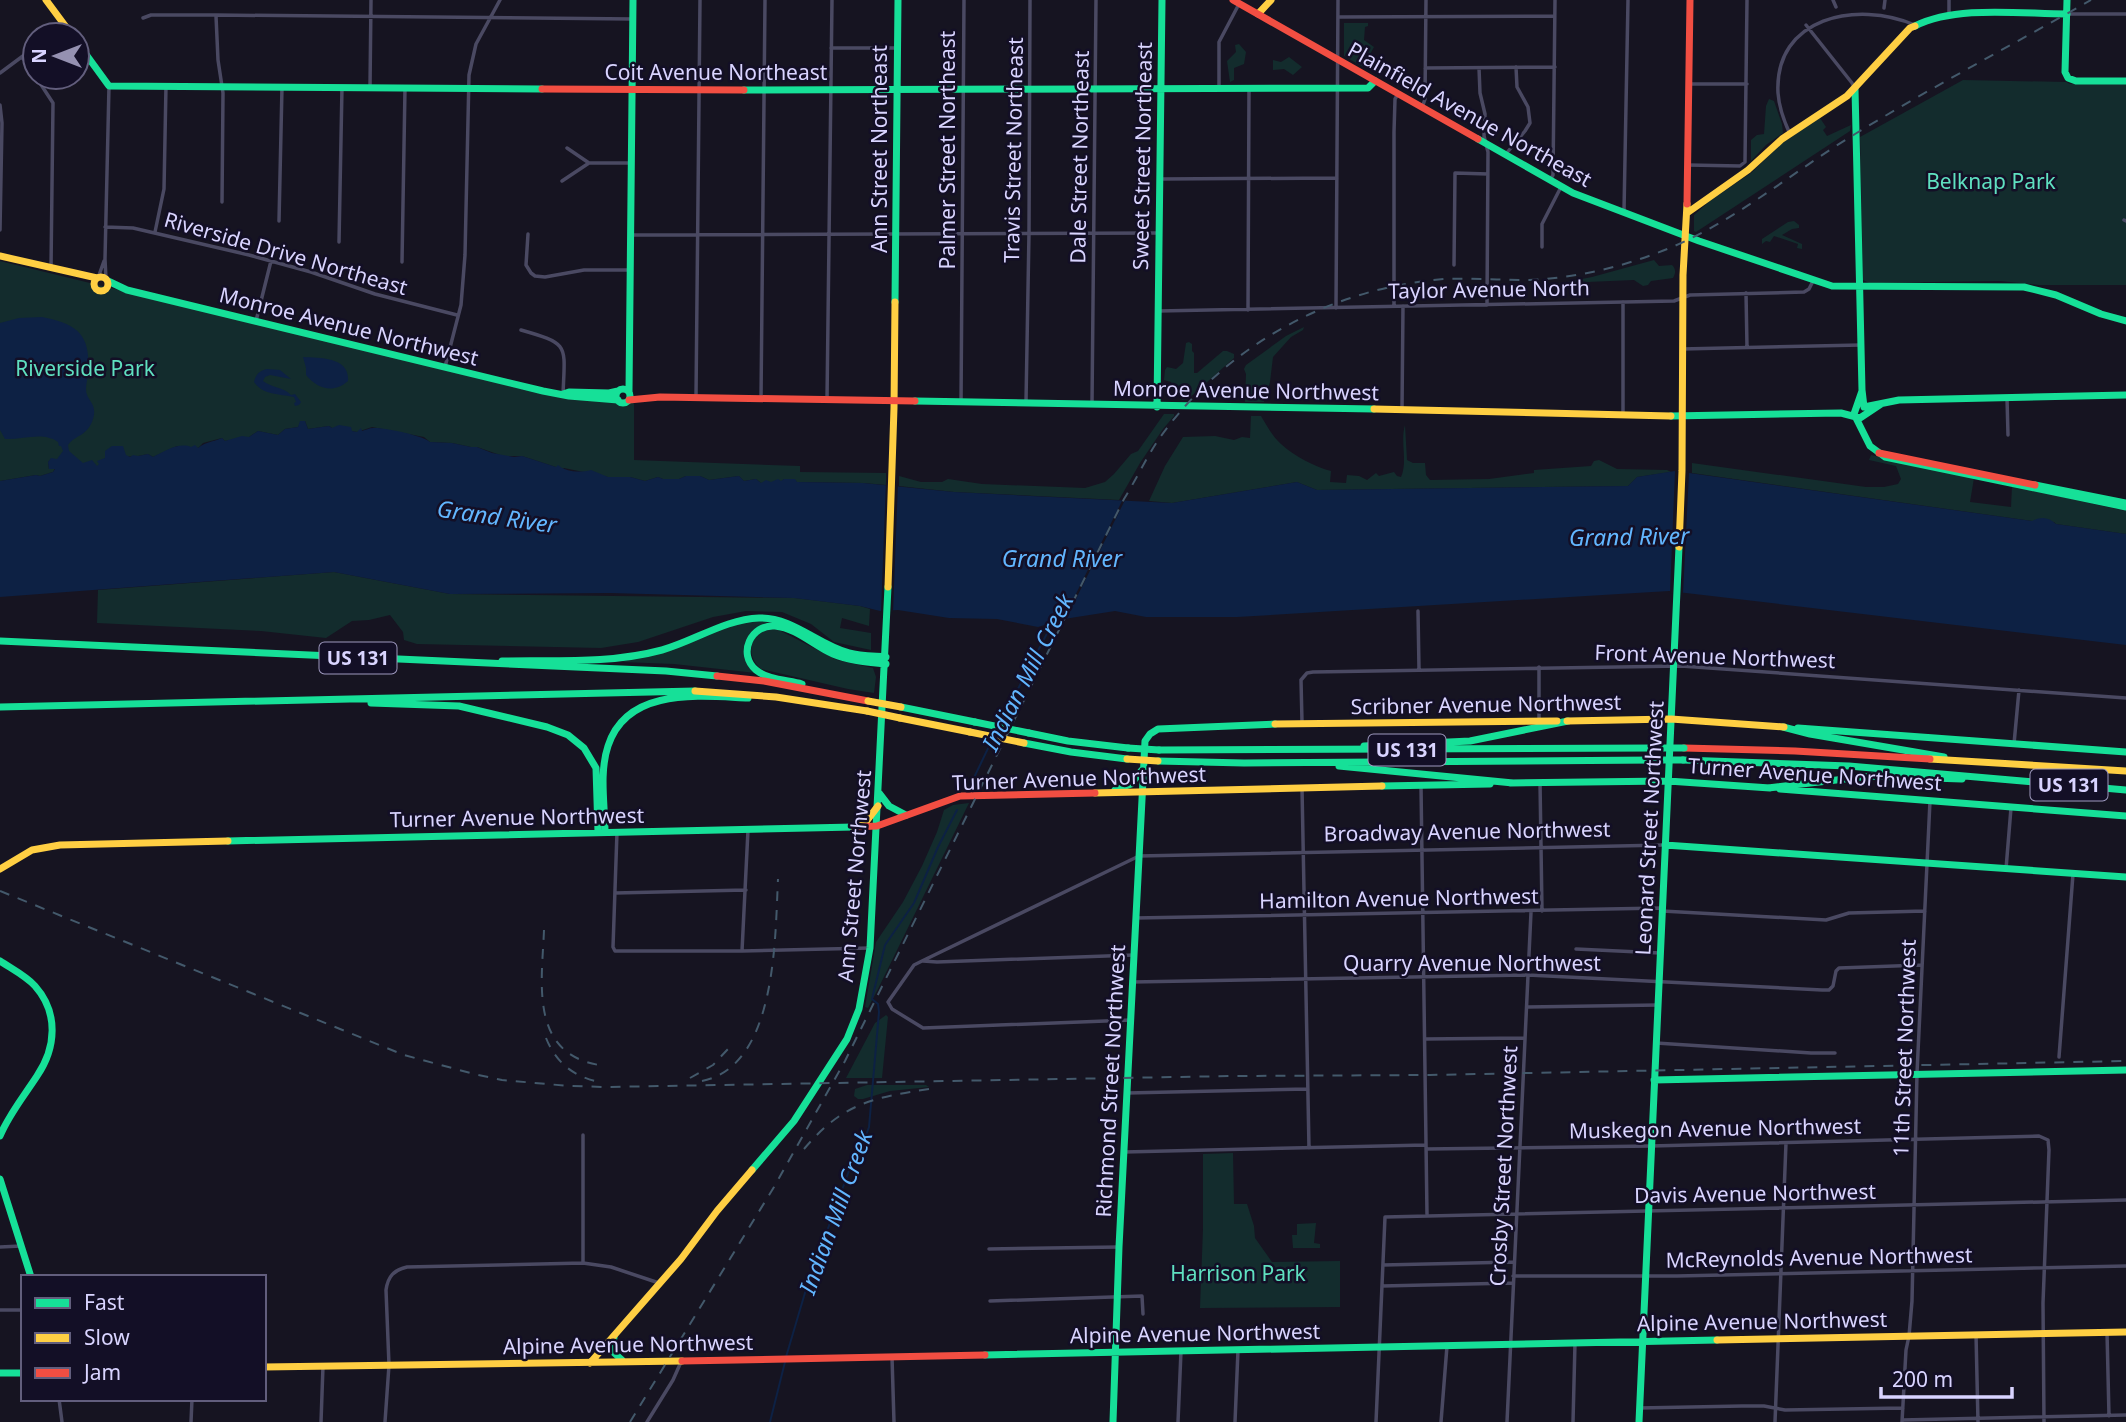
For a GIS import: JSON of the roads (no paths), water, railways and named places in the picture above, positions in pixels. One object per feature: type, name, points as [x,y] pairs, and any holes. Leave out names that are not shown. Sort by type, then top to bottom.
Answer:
[{"type":"main road","points":[[46,0],[61,21]]},
{"type":"main road","points":[[628,368],[619,394],[623,403],[629,395],[634,0]]},
{"type":"main road","name":"Ann Street Northeast","points":[[895,299],[898,0]]},
{"type":"main road","name":"Sweet Street Northeast","points":[[1157,407],[1162,0]]},
{"type":"main road","points":[[1258,14],[1270,0]]},
{"type":"main road","name":"Leonard Street Northwest","points":[[1639,1422],[1682,471],[1682,298],[1687,213],[1690,0]]},
{"type":"main road","points":[[2067,0],[2065,72],[2068,78],[2076,81],[2126,80]]},
{"type":"main road","name":"Plainfield Avenue Northeast","points":[[1236,2],[1561,187],[1685,236],[1832,286],[2024,287],[2056,295],[2101,314],[2126,321]]},
{"type":"main road","points":[[1687,213],[1748,170],[1771,148],[1855,89],[1915,25],[1931,18],[1949,15],[2067,14]]},
{"type":"main road","points":[[91,62],[108,86]]},
{"type":"main road","name":"Coit Avenue Northeast","points":[[108,86],[632,90],[1368,88],[1375,80]]},
{"type":"main road","points":[[1855,89],[1862,418],[1856,417]]},
{"type":"main road","name":"Monroe Avenue Northwest","points":[[0,256],[569,397],[619,394]]},
{"type":"main road","name":"Ann Street Northwest","points":[[590,1363],[794,1121],[843,1046],[857,1017],[870,948],[886,661],[895,299]]},
{"type":"main road","points":[[619,394],[626,389],[629,395]]},
{"type":"main road","name":"Monroe Avenue Northwest","points":[[629,395],[1681,416],[1840,413],[1862,410]]},
{"type":"main road","points":[[1862,410],[1899,400],[2126,395]]},
{"type":"main road","points":[[1862,410],[1864,432]]},
{"type":"main road","name":"Monroe Avenue Northwest","points":[[1840,413],[1856,417]]},
{"type":"main road","points":[[1856,417],[1870,446],[1885,457],[2126,505]]},
{"type":"main road","points":[[464,663],[631,657],[665,649],[742,620],[759,618],[788,624],[848,653],[886,661]]},
{"type":"main road","points":[[836,694],[758,671],[747,654],[751,636],[761,628],[773,626],[832,654],[886,661]]},
{"type":"main road","name":"US 131","points":[[0,641],[666,671],[764,681],[1077,742],[1159,750],[1791,750],[2126,771]]},
{"type":"main road","name":"US 131","points":[[0,707],[684,691],[737,693],[794,698],[1071,752],[1127,759],[1293,763],[1655,760],[1791,762],[2126,790]]},
{"type":"main road","points":[[601,832],[606,756],[612,737],[629,713],[647,703],[667,698],[794,698]]},
{"type":"main road","points":[[294,700],[458,706],[560,731],[584,748],[596,768],[601,832]]},
{"type":"main road","name":"Scribner Avenue Northwest","points":[[1145,741],[1150,733],[1158,729],[1302,724],[1671,719],[2126,752]]},
{"type":"main road","points":[[1334,751],[1364,746],[1470,741],[1568,721]]},
{"type":"main road","points":[[1783,727],[1983,764]]},
{"type":"main road","name":"Richmond Street Northwest","points":[[1113,1422],[1119,1247],[1145,741]]},
{"type":"main road","points":[[1293,763],[1513,783]]},
{"type":"main road","points":[[1095,793],[1130,786],[1143,769]]},
{"type":"main road","points":[[1768,788],[1871,776],[2013,779]]},
{"type":"main road","name":"Turner Avenue Northwest","points":[[0,869],[32,850],[60,845],[877,826],[960,796],[1668,781],[2126,816]]},
{"type":"main road","points":[[879,792],[889,806],[906,815]]},
{"type":"main road","points":[[857,827],[865,823],[878,806]]},
{"type":"main road","name":"Broadway Avenue Northwest","points":[[1665,845],[2126,877]]},
{"type":"main road","points":[[0,961],[41,993],[50,1012],[53,1027],[53,1044],[45,1063],[3,1120],[0,1136]]},
{"type":"main road","points":[[1654,1080],[2126,1070]]},
{"type":"main road","points":[[0,1181],[30,1275]]},
{"type":"main road","name":"Alpine Avenue Northwest","points":[[266,1367],[590,1363],[2126,1332]]},
{"type":"main road","points":[[615,1334],[612,1350],[625,1362]]},
{"type":"main road","points":[[0,1373],[21,1373]]},
{"type":"street","points":[[370,87],[371,0]]},
{"type":"street","points":[[445,367],[461,304],[465,255],[470,63],[500,0]]},
{"type":"street","points":[[696,398],[700,0]]},
{"type":"street","points":[[761,399],[765,0]]},
{"type":"street","points":[[827,401],[832,0]]},
{"type":"street","name":"Palmer Street Northeast","points":[[961,403],[964,0]]},
{"type":"street","name":"Travis Street Northeast","points":[[1026,404],[1030,0]]},
{"type":"street","name":"Dale Street Northeast","points":[[1092,405],[1096,0]]},
{"type":"street","points":[[1336,308],[1338,0]]},
{"type":"street","points":[[1422,108],[1425,99],[1426,0]]},
{"type":"street","points":[[1550,180],[1553,176],[1555,0]]},
{"type":"street","points":[[1623,213],[1628,0]]},
{"type":"street","points":[[1688,165],[1744,164],[1747,0]]},
{"type":"street","points":[[1833,0],[1836,7]]},
{"type":"street","points":[[1878,6],[1886,9],[1885,0]]},
{"type":"street","points":[[1949,0],[1949,15]]},
{"type":"street","points":[[1219,87],[1219,42],[1236,2]]},
{"type":"street","points":[[1896,13],[1915,25]]},
{"type":"street","points":[[2067,14],[2126,13]]},
{"type":"street","points":[[143,18],[151,15],[216,15],[633,19]]},
{"type":"street","points":[[216,15],[218,60],[223,86],[222,202]]},
{"type":"street","points":[[1338,17],[1555,16]]},
{"type":"street","points":[[1790,134],[1779,106],[1779,78],[1789,47],[1811,20]]},
{"type":"street","points":[[1806,25],[1855,89]]},
{"type":"street","points":[[831,48],[897,48]]},
{"type":"street","points":[[0,73],[21,58]]},
{"type":"street","points":[[1505,155],[1530,122],[1528,107],[1517,87],[1516,67]]},
{"type":"street","points":[[1425,68],[1555,67]]},
{"type":"street","points":[[1479,68],[1488,174],[1487,304]]},
{"type":"street","points":[[1689,84],[1747,85]]},
{"type":"street","points":[[102,282],[105,259],[108,86]]},
{"type":"street","points":[[155,232],[164,189],[166,86]]},
{"type":"street","points":[[279,221],[282,87]]},
{"type":"street","points":[[339,242],[342,87]]},
{"type":"street","points":[[1248,310],[1249,87]]},
{"type":"street","points":[[402,262],[405,88]]},
{"type":"street","points":[[45,91],[53,103],[51,268]]},
{"type":"street","points":[[1394,306],[1394,132],[1395,99],[1398,94]]},
{"type":"street","points":[[0,105],[0,230]]},
{"type":"street","points":[[567,148],[589,163]]},
{"type":"street","points":[[562,181],[589,163],[631,163]]},
{"type":"street","points":[[1454,265],[1455,173],[1488,174]]},
{"type":"street","points":[[1160,179],[1337,178]]},
{"type":"street","points":[[1542,247],[1542,224],[1561,187]]},
{"type":"street","name":"Riverside Drive Northeast","points":[[106,226],[155,232],[271,261],[375,294],[457,315]]},
{"type":"street","points":[[630,235],[1159,233]]},
{"type":"street","points":[[528,234],[526,264],[535,276],[545,277],[584,270],[630,270]]},
{"type":"street","points":[[102,282],[105,259]]},
{"type":"street","points":[[256,321],[271,261]]},
{"type":"street","name":"Taylor Avenue North","points":[[1158,312],[1674,301],[1690,295],[1804,292],[1813,281]]},
{"type":"street","points":[[1746,293],[1747,347]]},
{"type":"street","points":[[1623,302],[1623,414]]},
{"type":"street","points":[[1402,411],[1403,306]]},
{"type":"street","points":[[521,331],[551,339],[559,344],[564,360],[564,394]]},
{"type":"street","points":[[1682,349],[1861,345]]},
{"type":"street","points":[[2007,398],[2007,435]]},
{"type":"street","points":[[1419,611],[1419,669]]},
{"type":"street","name":"Front Avenue Northwest","points":[[1302,724],[1302,676],[1312,672],[1674,666],[2126,698]]},
{"type":"street","points":[[1539,667],[1539,721]]},
{"type":"street","points":[[2014,744],[2019,690]]},
{"type":"street","points":[[1540,782],[1542,911]]},
{"type":"street","points":[[1420,786],[1427,1214]]},
{"type":"street","points":[[1302,788],[1309,1148]]},
{"type":"street","name":"11th Street Northwest","points":[[1902,1421],[1913,1271],[1917,1073],[1930,801]]},
{"type":"street","points":[[2006,869],[2011,806]]},
{"type":"street","points":[[742,951],[748,830]]},
{"type":"street","points":[[617,832],[615,951],[870,948]]},
{"type":"street","name":"Broadway Avenue Northwest","points":[[1131,1020],[928,1028],[915,1025],[891,1009],[888,1002],[914,965],[1139,856],[1665,845]]},
{"type":"street","points":[[2059,1057],[2073,874]]},
{"type":"street","points":[[615,893],[746,890]]},
{"type":"street","name":"Hamilton Avenue Northwest","points":[[1135,918],[1662,909],[1826,920],[1849,913],[1924,911]]},
{"type":"street","name":"Crosby Street Northwest","points":[[1507,1422],[1531,912]]},
{"type":"street","points":[[1576,949],[1660,953]]},
{"type":"street","points":[[922,961],[1134,955]]},
{"type":"street","name":"Quarry Avenue Northwest","points":[[1132,982],[1528,975],[1829,990],[1839,968],[1922,965]]},
{"type":"street","points":[[1526,1007],[1658,1005]]},
{"type":"street","points":[[1425,1040],[1525,1038]]},
{"type":"street","points":[[1656,1043],[1811,1053],[1835,1052]]},
{"type":"street","points":[[1128,1093],[1308,1089]]},
{"type":"street","points":[[583,1135],[583,1263]]},
{"type":"street","name":"Muskegon Avenue Northwest","points":[[1124,1152],[1651,1146],[2039,1136],[2048,1140],[2047,1202]]},
{"type":"street","points":[[1775,1422],[1786,1143]]},
{"type":"street","name":"Davis Avenue Northwest","points":[[1383,1265],[1385,1217],[2126,1200]]},
{"type":"street","points":[[2044,1420],[2043,1333],[2047,1202]]},
{"type":"street","points":[[0,1247],[21,1246]]},
{"type":"street","points":[[989,1249],[1119,1247]]},
{"type":"street","points":[[1376,1422],[1383,1265],[1514,1262]]},
{"type":"street","points":[[386,1422],[389,1365],[386,1290],[387,1281],[398,1269],[407,1266],[583,1263],[611,1266],[660,1283]]},
{"type":"street","name":"McReynolds Avenue Northwest","points":[[1513,1276],[1781,1274],[2126,1266]]},
{"type":"street","points":[[1382,1286],[1513,1283]]},
{"type":"street","points":[[990,1301],[1142,1296],[1143,1314]]},
{"type":"street","points":[[0,1310],[21,1310]]},
{"type":"street","points":[[2107,1332],[2109,1416]]},
{"type":"street","points":[[1976,1335],[1978,1421]]},
{"type":"street","points":[[1573,1422],[1575,1343]]},
{"type":"street","points":[[1441,1422],[1447,1346]]},
{"type":"street","points":[[1235,1422],[1238,1350]]},
{"type":"street","points":[[1178,1422],[1181,1351]]},
{"type":"street","points":[[892,1357],[894,1422]]},
{"type":"street","points":[[648,1422],[682,1360]]},
{"type":"street","points":[[321,1422],[323,1366]]},
{"type":"street","points":[[59,1401],[62,1422]]},
{"type":"street","points":[[191,1422],[192,1401]]},
{"type":"street","points":[[1639,1408],[1903,1408]]},
{"type":"street","points":[[1902,1421],[2044,1420],[2126,1415]]},
{"type":"water","name":"Grand River","points":[[42,317],[73,327],[87,348],[86,387],[94,414],[88,429],[68,445],[69,451],[83,463],[92,460],[97,466],[97,461],[105,458],[105,451],[112,446],[123,446],[126,455],[130,457],[148,454],[153,457],[177,446],[195,445],[198,448],[222,438],[225,441],[242,436],[249,437],[258,431],[278,435],[285,429],[298,427],[300,421],[305,421],[308,429],[339,425],[351,427],[352,431],[357,432],[361,428],[362,431],[372,428],[385,429],[411,434],[430,442],[452,443],[477,447],[492,453],[522,456],[578,472],[591,470],[608,477],[630,477],[645,481],[658,477],[679,479],[700,476],[709,480],[739,476],[744,481],[756,479],[761,483],[766,480],[771,482],[778,479],[795,479],[797,482],[863,483],[954,492],[1172,503],[1297,482],[1317,490],[1628,486],[1637,477],[1675,471],[2032,521],[2045,518],[2056,524],[2126,534],[2126,645],[1669,591],[1237,617],[1146,617],[1115,611],[1064,619],[1038,627],[997,619],[949,618],[898,610],[880,611],[794,598],[610,593],[450,594],[334,572],[0,597],[0,481],[53,472],[55,469],[49,469],[48,462],[51,458],[57,459],[63,451],[58,442],[46,437],[5,439],[0,430],[0,323],[19,318]]},
{"type":"water","points":[[303,357],[339,363],[347,373],[348,381],[331,389],[316,384],[306,375]]},
{"type":"water","points":[[267,369],[280,370],[291,379],[270,375],[263,381],[291,395],[295,394],[301,402],[299,405],[295,406],[294,397],[272,393],[254,382],[260,372]]},
{"type":"waterway","name":"Indian Mill Creek","points":[[999,725],[1053,622]]},
{"type":"waterway","name":"Indian Mill Creek","points":[[970,786],[992,740]]},
{"type":"waterway","name":"Indian Mill Creek","points":[[786,1357],[807,1286],[854,1157],[869,1127],[879,1012],[878,1004],[872,999],[885,945],[914,903],[957,810]]},
{"type":"waterway","name":"Indian Mill Creek","points":[[770,1422],[785,1362]]},
{"type":"railway","points":[[630,1422],[774,1187],[845,1061],[1124,499],[1161,436],[1217,374],[1250,348],[1286,326],[1323,308],[1363,294],[1403,284],[1445,279],[1529,280],[1566,277],[1638,260],[1672,247],[1743,209],[1832,148],[1884,117],[2091,0]]},
{"type":"railway","points":[[702,1081],[727,1070],[745,1051],[758,1026],[772,965],[778,879]]},
{"type":"railway","points":[[0,891],[404,1055],[502,1080],[569,1086],[1430,1075],[2126,1061]]},
{"type":"railway","points":[[544,930],[542,992],[550,1031],[561,1046],[576,1058],[599,1065]]},
{"type":"railway","points":[[546,1038],[555,1055],[567,1068],[582,1077],[600,1082]]},
{"type":"railway","points":[[690,1078],[713,1065],[728,1049]]},
{"type":"railway","points":[[804,1149],[832,1121],[860,1105],[929,1089]]},
{"type":"park label","name":"Belknap Park","points":[[1991,181]]},
{"type":"park label","name":"Riverside Park","points":[[85,368]]},
{"type":"park label","name":"Harrison Park","points":[[1238,1273]]}]
